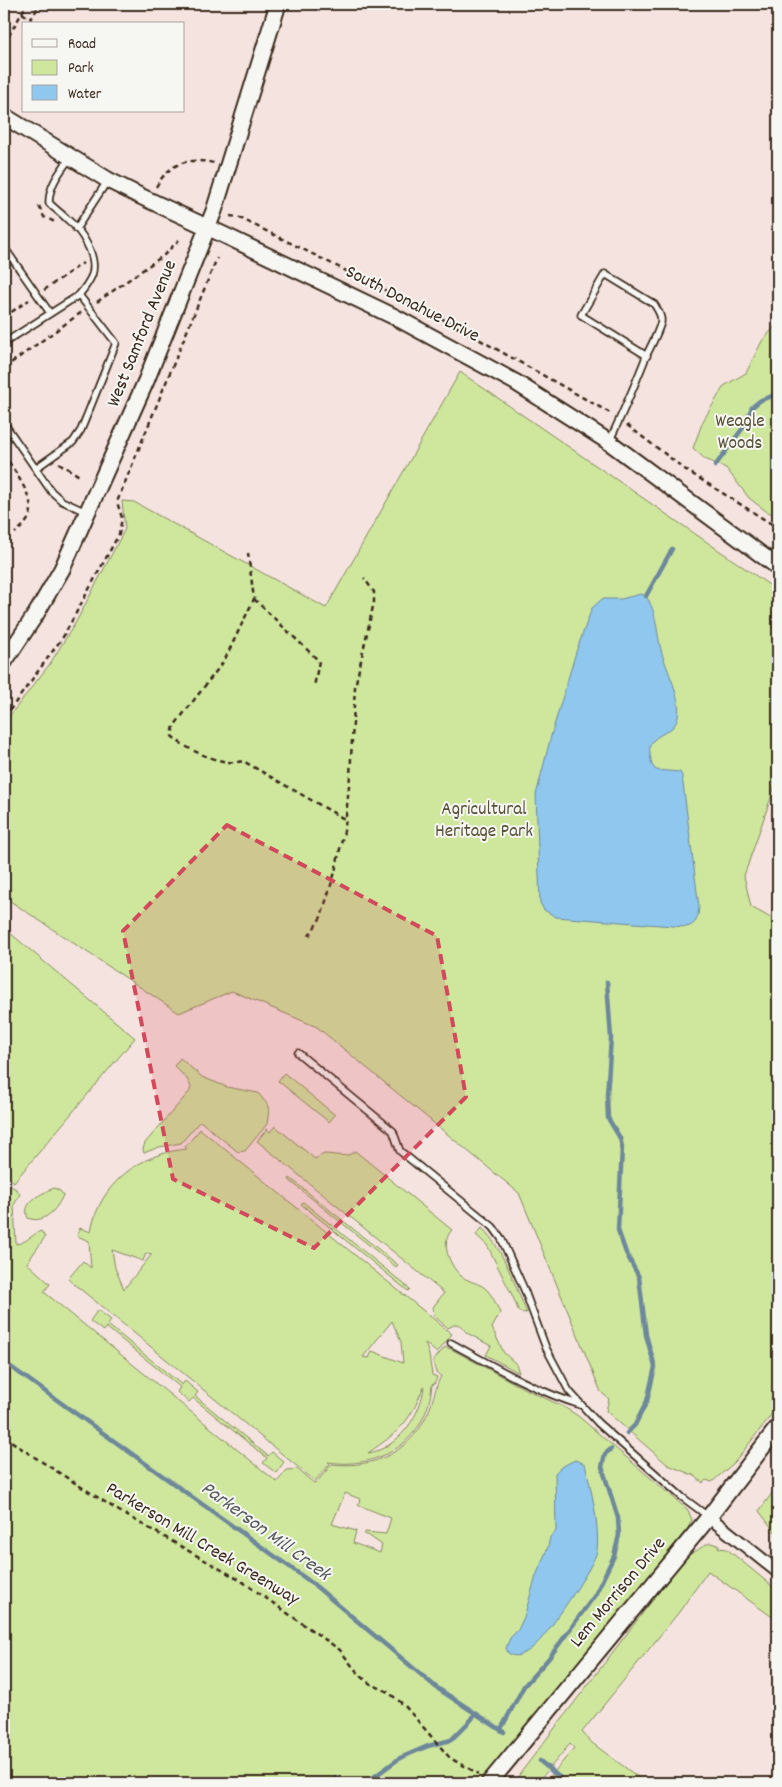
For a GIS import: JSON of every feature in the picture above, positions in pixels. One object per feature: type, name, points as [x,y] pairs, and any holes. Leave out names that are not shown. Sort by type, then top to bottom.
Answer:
[{"type":"street","name":"West Samford Avenue","points":[[4,662],[36,614],[62,569],[146,381],[208,228],[278,4]]},
{"type":"street","name":"South Donahue Drive","points":[[4,116],[108,180],[306,274],[439,340],[515,382],[609,442],[778,567]]},
{"type":"street","name":"Lem Morrison Drive","points":[[490,1782],[708,1517],[778,1427]]},
{"type":"street","points":[[708,1517],[778,1572]]},
{"type":"lane","points":[[4,343],[79,295],[92,273],[93,263],[89,250],[68,219],[49,203],[49,193],[56,177],[70,157]]},
{"type":"lane","points":[[76,229],[108,180]]},
{"type":"lane","points":[[4,246],[50,313]]},
{"type":"lane","points":[[609,442],[627,404],[647,356],[661,321],[659,312],[654,304],[606,274],[581,315],[647,356]]},
{"type":"lane","points":[[36,468],[73,442],[81,430],[116,343],[79,295]]},
{"type":"lane","points":[[4,423],[51,491],[62,500],[88,513]]},
{"type":"lane","points":[[298,1053],[393,1131],[400,1151],[492,1227],[501,1238],[524,1289],[546,1348],[569,1391],[598,1423],[682,1497],[708,1517]]},
{"type":"lane","points":[[451,1344],[536,1388],[582,1406]]},
{"type":"path","points":[[4,44],[27,4]]},
{"type":"path","points":[[22,13],[31,19],[40,4]]},
{"type":"path","points":[[155,189],[162,176],[176,165],[199,160],[215,163]]},
{"type":"path","points":[[39,200],[38,208],[44,217],[60,225]]},
{"type":"path","points":[[230,216],[238,217],[441,318],[613,414]]},
{"type":"path","points":[[4,317],[83,263],[84,255]]},
{"type":"path","points":[[4,718],[63,637],[119,534],[122,518],[117,502],[217,258]]},
{"type":"path","points":[[624,422],[686,470],[778,528]]},
{"type":"path","points":[[4,454],[30,499],[31,513],[26,524],[15,534]]},
{"type":"path","points":[[53,456],[61,465],[81,478]]},
{"type":"path","points":[[248,553],[254,599],[224,661],[174,726],[172,736],[180,744],[193,751],[234,764],[244,761],[346,820]]},
{"type":"path","points":[[309,936],[321,917],[335,872],[346,820],[355,687],[374,602],[374,592],[364,578]]},
{"type":"path","points":[[254,599],[319,661],[314,687]]},
{"type":"path","points":[[774,708],[778,706]]},
{"type":"path","name":"Parkerson Mill Creek Greenway","points":[[4,1436],[119,1511],[243,1582],[332,1644],[340,1650],[368,1682],[388,1692],[404,1705],[450,1758],[490,1782]]},
{"type":"highlighted area","points":[[227,825],[437,936],[466,1097],[314,1248],[173,1179],[123,931]]},
{"type":"green space","name":"Weagle Woods","points":[[778,323],[778,517],[766,511],[749,498],[726,468],[705,459],[693,448],[703,421],[724,386],[746,373],[762,341]]},
{"type":"green space","name":"Agricultural Heritage Park","points":[[460,372],[778,591],[778,777],[744,876],[751,907],[778,922],[778,1406],[735,1462],[712,1482],[706,1480],[703,1483],[695,1476],[668,1465],[606,1411],[609,1399],[601,1392],[519,1193],[317,1027],[232,991],[179,1013],[4,897],[4,723],[49,665],[76,622],[125,529],[122,501],[134,502],[326,608]]},
{"type":"green space","points":[[4,928],[135,1038],[14,1182],[4,1174]]},
{"type":"green space","points":[[180,1058],[202,1077],[227,1087],[258,1093],[267,1104],[269,1110],[267,1124],[245,1151],[238,1152],[200,1121],[181,1143],[159,1147],[144,1153],[145,1143],[190,1091],[191,1087],[187,1079],[174,1066]]},
{"type":"green space","points":[[284,1073],[335,1115],[329,1122],[278,1081]]},
{"type":"green space","points":[[275,1126],[315,1159],[324,1154],[348,1155],[355,1151],[452,1230],[448,1235],[446,1247],[450,1260],[461,1276],[482,1286],[493,1298],[500,1313],[492,1328],[504,1353],[516,1364],[519,1373],[486,1355],[491,1346],[467,1333],[460,1325],[456,1324],[448,1328],[434,1316],[433,1307],[444,1293],[257,1141],[267,1129],[270,1132]]},
{"type":"green space","points":[[200,1129],[452,1334],[437,1353],[425,1343],[432,1375],[437,1377],[434,1385],[432,1384],[429,1404],[422,1421],[398,1447],[383,1456],[366,1461],[348,1463],[328,1462],[330,1464],[315,1481],[68,1279],[83,1261],[91,1268],[89,1241],[77,1236],[80,1228],[91,1232],[103,1199],[113,1185],[139,1164],[170,1152],[187,1149],[185,1147]],"holes":[[[112,1250],[143,1261],[146,1253],[152,1254],[124,1289],[115,1268]],[[392,1321],[401,1342],[403,1363],[372,1351],[369,1358],[363,1357]],[[424,1386],[419,1408],[406,1429],[389,1445],[368,1453],[403,1425],[414,1409]]]},
{"type":"green space","points":[[290,1178],[398,1265],[396,1267],[289,1180]]},
{"type":"green space","points":[[4,1182],[16,1189],[20,1194],[14,1205],[16,1244],[41,1231],[45,1237],[27,1263],[50,1284],[44,1292],[277,1482],[287,1470],[297,1469],[315,1484],[332,1464],[348,1465],[378,1460],[403,1446],[414,1436],[430,1408],[441,1376],[436,1373],[433,1361],[445,1347],[564,1407],[578,1416],[688,1510],[692,1520],[688,1528],[482,1783],[4,1783]],"holes":[[[345,1493],[360,1499],[358,1505],[391,1518],[386,1534],[365,1532],[365,1535],[368,1535],[382,1545],[380,1553],[353,1543],[356,1531],[332,1524]]]},
{"type":"green space","points":[[54,1188],[63,1195],[54,1210],[40,1219],[28,1218],[27,1207],[30,1203],[38,1196]]},
{"type":"green space","points":[[303,1202],[410,1289],[408,1291],[301,1204]]},
{"type":"green space","points":[[482,1228],[502,1257],[527,1313],[519,1312],[487,1245],[476,1235]]},
{"type":"green space","points":[[98,1310],[111,1320],[108,1325],[182,1385],[185,1381],[198,1392],[195,1396],[268,1456],[272,1452],[284,1462],[276,1473],[263,1463],[267,1458],[193,1398],[189,1402],[177,1392],[180,1387],[106,1327],[103,1331],[90,1321]]},
{"type":"green space","points":[[778,1485],[778,1536],[759,1511]]},
{"type":"green space","points":[[710,1543],[719,1545],[718,1548],[727,1549],[778,1591],[778,1621],[708,1571],[679,1612],[582,1732],[592,1743],[646,1783],[545,1783],[574,1748],[570,1744],[537,1783],[518,1783],[519,1775],[687,1555]]},
{"type":"water","points":[[641,594],[647,597],[652,607],[661,650],[678,701],[679,709],[676,723],[653,741],[650,751],[652,765],[656,770],[680,772],[682,776],[699,907],[695,922],[686,927],[556,917],[544,910],[540,903],[536,795],[576,652],[592,608],[602,599],[621,599]]},
{"type":"water","points":[[575,1460],[585,1464],[596,1519],[597,1551],[564,1608],[542,1638],[528,1651],[518,1656],[513,1655],[508,1653],[506,1648],[510,1638],[518,1630],[524,1617],[550,1537],[556,1531],[555,1473],[561,1467]]},
{"type":"waterway","points":[[715,466],[745,425],[752,407],[761,400],[772,396],[778,390]]},
{"type":"waterway","points":[[646,596],[672,549]]},
{"type":"waterway","points":[[607,982],[611,1038],[607,1095],[608,1118],[620,1138],[622,1147],[618,1230],[626,1253],[639,1277],[646,1335],[655,1367],[647,1401],[635,1425],[627,1433]]},
{"type":"waterway","name":"Parkerson Mill Creek","points":[[4,1362],[312,1583],[437,1688],[504,1732]]},
{"type":"waterway","points":[[501,1729],[524,1686],[549,1658],[595,1595],[614,1556],[619,1535],[618,1518],[602,1467],[605,1454],[611,1449]]},
{"type":"waterway","points":[[359,1783],[371,1779],[400,1758],[428,1746],[451,1740],[472,1719],[475,1713]]},
{"type":"waterway","name":"Parkerson Mill Creek","points":[[540,1761],[566,1783]]},
{"type":"waterway","points":[[330,1783],[336,1778],[344,1783],[352,1783]]}]
